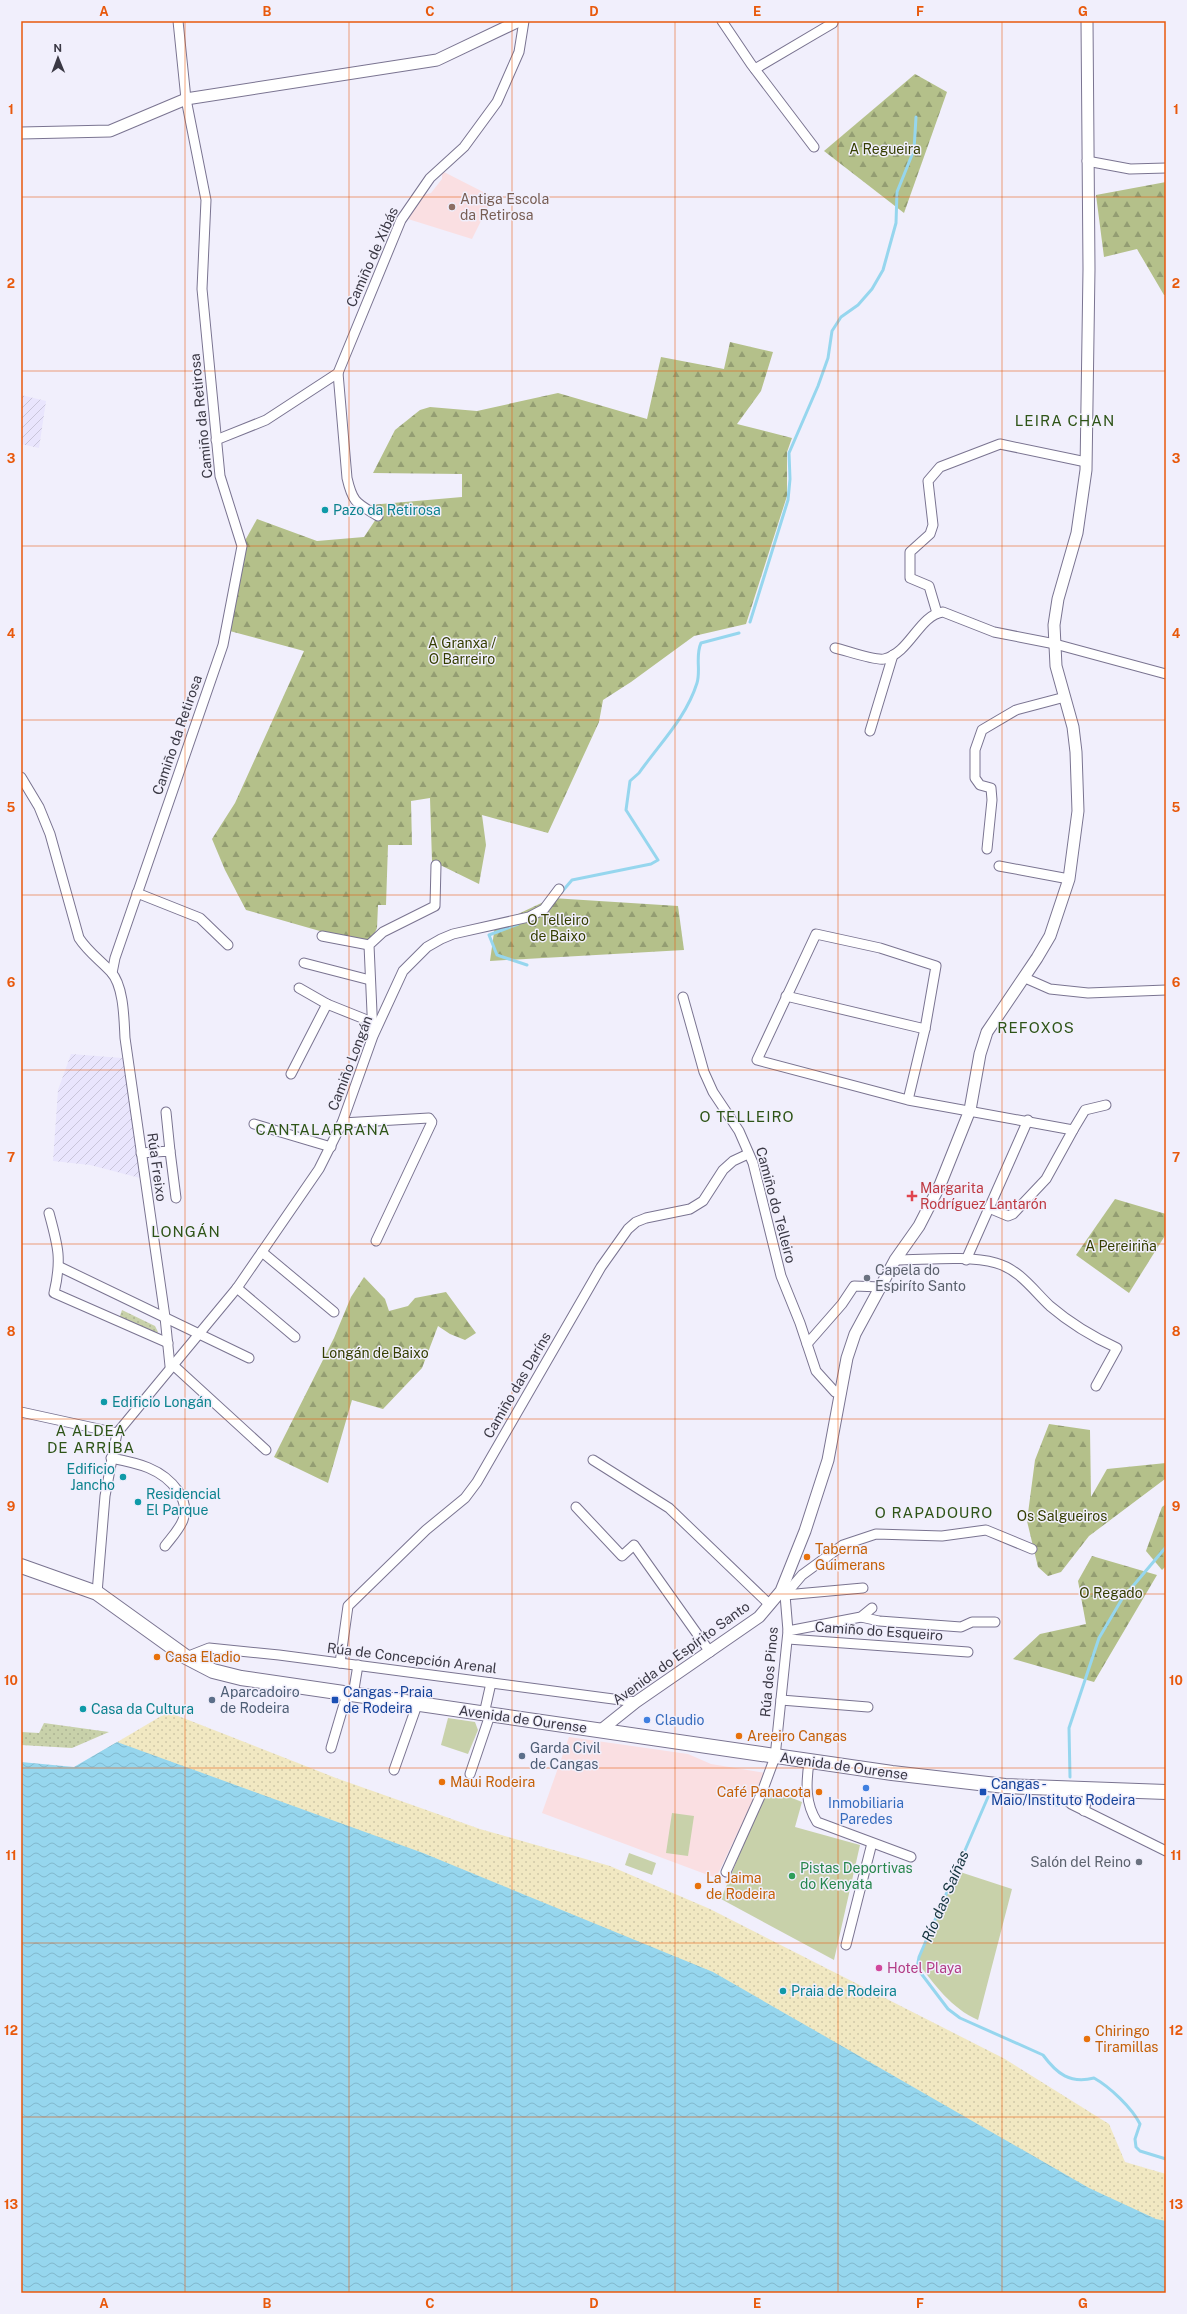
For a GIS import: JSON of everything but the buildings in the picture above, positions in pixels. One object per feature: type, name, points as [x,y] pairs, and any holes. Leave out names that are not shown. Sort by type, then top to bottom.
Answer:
[{"type":"main road","name":"Avenida de Ourense","points":[[21,1566],[97,1593],[186,1657],[213,1671],[231,1676],[417,1705],[601,1730],[809,1762],[1005,1786],[1166,1792]]},
{"type":"street","name":"Camiño da Retirosa","points":[[112,973],[115,958],[223,645],[242,546],[220,476],[202,289],[206,200],[186,99],[178,21]]},
{"type":"street","points":[[21,133],[110,131],[186,99],[437,60],[519,21]]},
{"type":"street","name":"Camiño de Xibás","points":[[338,373],[401,220],[430,178],[464,147],[497,102],[519,52],[524,21]]},
{"type":"street","points":[[722,21],[755,69],[814,147]]},
{"type":"street","name":"Avenida do Espírito Santo","points":[[601,1730],[636,1702],[710,1652],[758,1617],[783,1593],[828,1460],[847,1358],[855,1334],[895,1260],[919,1226],[940,1185],[970,1110],[980,1054],[987,1032],[1024,978],[1050,936],[1069,880],[1078,811],[1076,752],[1065,697],[1056,666],[1054,624],[1058,599],[1077,533],[1086,462],[1089,269],[1087,21]]},
{"type":"street","points":[[755,69],[833,23]]},
{"type":"street","points":[[1087,161],[1130,169],[1166,168]]},
{"type":"street","points":[[216,440],[266,420],[338,373],[347,478],[350,492],[355,502],[378,516]]},
{"type":"street","points":[[937,613],[929,586],[910,578],[910,552],[930,534],[933,525],[928,480],[940,467],[1000,444],[1086,462]]},
{"type":"street","points":[[835,648],[883,660],[899,652],[937,613],[943,612],[994,632],[1055,644],[1166,674]]},
{"type":"street","points":[[870,731],[893,655]]},
{"type":"street","points":[[987,849],[992,800],[991,788],[980,785],[975,778],[975,750],[982,730],[1016,710],[1065,697]]},
{"type":"street","points":[[21,777],[39,807],[50,834],[79,938],[87,950],[112,973]]},
{"type":"street","points":[[373,1036],[369,945],[383,932],[434,906],[436,865]]},
{"type":"street","points":[[999,866],[1069,880]]},
{"type":"street","name":"Camiño Longán","points":[[117,1433],[171,1365],[237,1288],[319,1169],[332,1147],[373,1036],[403,971],[426,947],[453,934],[529,917],[544,909],[559,890]]},
{"type":"street","points":[[137,893],[200,918],[228,945]]},
{"type":"street","points":[[908,1100],[925,1029],[936,966],[880,948],[816,934],[757,1060],[908,1100],[1028,1120],[1073,1130]]},
{"type":"street","points":[[322,936],[369,945]]},
{"type":"street","points":[[304,963],[370,980]]},
{"type":"street","name":"Rúa Freixo","points":[[112,973],[123,1005],[125,1038],[171,1365]]},
{"type":"street","points":[[1024,978],[1050,989],[1088,993],[1162,990],[1166,994]]},
{"type":"street","points":[[1162,990],[1166,984]]},
{"type":"street","points":[[299,988],[327,1004],[372,1022]]},
{"type":"street","points":[[786,996],[925,1029]]},
{"type":"street","name":"Camiño do Telleiro","points":[[684,997],[704,1072],[713,1092],[739,1131],[757,1177],[781,1276],[816,1371],[835,1392],[841,1393]]},
{"type":"street","points":[[291,1074],[327,1004]]},
{"type":"street","points":[[989,1208],[1008,1216],[1013,1214],[1046,1179],[1085,1110],[1106,1105]]},
{"type":"street","points":[[166,1112],[176,1198]]},
{"type":"street","points":[[342,1123],[429,1118],[432,1122],[376,1241]]},
{"type":"street","points":[[966,1260],[1028,1120]]},
{"type":"street","points":[[254,1124],[332,1147]]},
{"type":"street","points":[[141,1153],[170,1151]]},
{"type":"street","name":"Camiño das Daríns","points":[[340,1663],[348,1606],[426,1530],[465,1498],[477,1482],[601,1267],[628,1229],[636,1222],[646,1218],[690,1209],[703,1201],[723,1170],[733,1161],[748,1154]]},
{"type":"street","points":[[49,1213],[59,1252],[60,1267],[54,1293],[168,1343]]},
{"type":"street","points":[[904,1247],[913,1260]]},
{"type":"street","points":[[262,1252],[334,1312]]},
{"type":"street","points":[[895,1260],[966,1260],[995,1262],[1006,1266],[1018,1275],[1050,1306],[1080,1329],[1117,1348],[1096,1386]]},
{"type":"street","points":[[60,1267],[249,1358]]},
{"type":"street","points":[[807,1344],[842,1304],[854,1286],[881,1286]]},
{"type":"street","points":[[237,1288],[295,1337]]},
{"type":"street","points":[[171,1365],[266,1450]]},
{"type":"street","points":[[21,1412],[117,1433],[111,1458],[105,1496],[97,1593]]},
{"type":"street","points":[[111,1458],[139,1464],[163,1475],[171,1481],[183,1499],[185,1511],[183,1520],[165,1546]]},
{"type":"street","points":[[593,1460],[669,1508],[770,1605]]},
{"type":"street","points":[[576,1507],[622,1556],[634,1545],[710,1652]]},
{"type":"street","points":[[783,1593],[802,1575],[836,1549],[861,1538],[876,1534],[942,1536],[986,1530],[1032,1549]]},
{"type":"street","points":[[783,1593],[863,1588]]},
{"type":"street","name":"Rúa dos Pinos","points":[[726,1872],[776,1757],[788,1635],[783,1593]]},
{"type":"street","points":[[788,1635],[861,1617],[872,1608]]},
{"type":"street","points":[[861,1617],[879,1621],[961,1627],[972,1622],[994,1622]]},
{"type":"street","name":"Camiño do Esqueiro","points":[[788,1635],[968,1652]]},
{"type":"street","name":"Rúa de Concepción Arenal","points":[[186,1657],[209,1648],[358,1665],[636,1702]]},
{"type":"street","points":[[331,1748],[350,1695],[358,1665]]},
{"type":"street","points":[[470,1774],[487,1714],[491,1682]]},
{"type":"street","points":[[781,1700],[868,1707]]},
{"type":"street","points":[[394,1770],[417,1705]]},
{"type":"street","points":[[809,1762],[806,1784],[810,1810],[817,1822],[911,1857]]},
{"type":"street","points":[[1053,1788],[1071,1804],[1166,1850]]},
{"type":"street","points":[[1084,1810],[1089,1789]]},
{"type":"street","points":[[846,1946],[872,1842]]},
{"type":"shaded area","name":"Antiga Escola da Retirosa","points":[[442,171],[493,197],[472,239],[408,219],[423,195],[431,193],[442,179]]},
{"type":"shaded area","points":[[21,395],[46,401],[39,448],[21,444]]},
{"type":"shaded area","points":[[71,1054],[122,1058],[128,1077],[140,1178],[90,1165],[53,1161],[58,1090]]},
{"type":"shaded area","points":[[569,1737],[688,1754],[711,1764],[766,1773],[716,1878],[542,1813]]},
{"type":"green space","name":"A Regueira","points":[[915,74],[947,92],[904,213],[824,151]]},
{"type":"green space","points":[[1166,182],[1166,295],[1164,295],[1137,249],[1104,257],[1096,195]]},
{"type":"green space","name":"A Granxa / O Barreiro","points":[[730,342],[773,352],[761,391],[737,424],[792,438],[787,452],[787,496],[746,624],[694,636],[631,682],[603,700],[599,722],[548,833],[482,815],[486,845],[479,884],[432,861],[430,798],[411,801],[412,845],[388,845],[386,905],[378,905],[377,928],[369,945],[246,910],[225,870],[212,839],[235,803],[304,651],[226,630],[242,546],[257,519],[317,541],[364,537],[378,516],[370,505],[462,497],[462,474],[373,473],[395,430],[420,410],[430,407],[477,411],[558,393],[647,419],[661,357],[724,369]]},
{"type":"green space","name":"O Telleiro de Baixo","points":[[552,898],[678,906],[684,950],[490,961],[495,925]]},
{"type":"green space","name":"A Pereiriña","points":[[1115,1199],[1166,1214],[1166,1234],[1129,1293],[1076,1255]]},
{"type":"green space","name":"Longán de Baixo","points":[[364,1277],[385,1299],[389,1311],[408,1306],[415,1298],[446,1292],[476,1333],[465,1340],[450,1334],[438,1326],[422,1368],[383,1409],[352,1400],[328,1483],[274,1457],[334,1338],[351,1297]]},
{"type":"green space","points":[[122,1310],[155,1326],[158,1332],[156,1335],[119,1319]]},
{"type":"green space","name":"Os Salgueiros","points":[[1049,1424],[1090,1430],[1091,1497],[1107,1469],[1166,1463],[1165,1479],[1089,1536],[1061,1572],[1048,1576],[1038,1567],[1027,1521],[1035,1460]]},
{"type":"green space","points":[[1166,1504],[1166,1566],[1162,1570],[1146,1551],[1162,1507]]},
{"type":"green space","name":"O Regado","points":[[1092,1556],[1157,1575],[1094,1682],[1013,1659],[1040,1634],[1086,1624],[1078,1581]]},
{"type":"green space","points":[[448,1718],[475,1722],[478,1730],[468,1754],[441,1745]]},
{"type":"green space","points":[[44,1723],[109,1732],[72,1748],[21,1745],[21,1732],[39,1733]]},
{"type":"green space","name":"Pistas Deportivas do Kenyata","points":[[767,1788],[802,1802],[795,1827],[860,1845],[834,1960],[721,1899]]},
{"type":"green space","points":[[672,1813],[694,1816],[688,1856],[666,1853]]},
{"type":"green space","points":[[629,1853],[656,1863],[652,1875],[625,1865]]},
{"type":"green space","points":[[957,1871],[1012,1889],[978,2020],[968,2015],[944,1995],[917,1962]]},
{"type":"sand","name":"Praia de Rodeira","points":[[168,1712],[336,1778],[480,1829],[610,1866],[710,1909],[1005,2059],[1109,2124],[1125,2162],[1166,2174],[1166,2293],[92,1757]]},
{"type":"water","points":[[117,1742],[423,1853],[713,1972],[1089,2188],[1156,2219],[1166,2221],[1166,2293],[21,2293],[21,1762],[74,1767]]},
{"type":"waterway","points":[[750,622],[788,500],[790,479],[789,453],[818,386],[828,358],[832,331],[841,317],[858,305],[872,289],[883,270],[896,223],[897,192],[914,150],[916,117]]},
{"type":"waterway","points":[[560,894],[572,880],[651,864],[658,860],[626,810],[630,781],[639,773],[672,730],[686,708],[697,683],[698,653],[701,643],[739,633]]},
{"type":"waterway","points":[[518,924],[489,935],[497,955],[527,965]]},
{"type":"waterway","name":"Río das Saíñas","points":[[1070,1777],[1069,1728],[1099,1638],[1122,1599],[1166,1547]]},
{"type":"waterway","name":"Río das Saíñas","points":[[988,1797],[919,1957],[917,1968],[948,2009],[960,2018],[1043,2055],[1048,2062],[1065,2076],[1078,2080],[1094,2078],[1107,2087],[1132,2111],[1140,2124],[1135,2139],[1136,2147],[1140,2151],[1166,2159]]},
{"type":"waterway","name":"Río das Saíñas","points":[[1035,1801],[1057,1805],[1058,1803]]},
{"type":"place","name":"Antiga Escola da Retirosa","points":[[452,207]]},
{"type":"place","name":"Pazo da Retirosa","points":[[325,510]]},
{"type":"place","name":"Margarita Rodríguez Lantarón","points":[[912,1196]]},
{"type":"place","name":"Capela do Espiríto Santo","points":[[867,1278]]},
{"type":"place","name":"Edificio Longán","points":[[104,1402]]},
{"type":"place","name":"Edificio Jancho","points":[[123,1477]]},
{"type":"place","name":"Residencial El Parque","points":[[138,1502]]},
{"type":"place","name":"Taberna Guimerans","points":[[807,1557]]},
{"type":"place","name":"Casa Eladio","points":[[157,1657]]},
{"type":"place","name":"Aparcadoiro de Rodeira","points":[[212,1700]]},
{"type":"place","name":"Cangas - Praia de Rodeira","points":[[335,1700]]},
{"type":"place","name":"Casa da Cultura","points":[[83,1709]]},
{"type":"place","name":"Claudio","points":[[647,1720]]},
{"type":"place","name":"Areeiro Cangas","points":[[739,1736]]},
{"type":"place","name":"Garda Civil de Cangas","points":[[522,1756]]},
{"type":"place","name":"Maui Rodeira","points":[[442,1782]]},
{"type":"place","name":"Inmobiliaria Paredes","points":[[866,1788]]},
{"type":"place","name":"Café Panacota","points":[[819,1792]]},
{"type":"place","name":"Cangas - Maio/Instituto Rodeira","points":[[983,1792]]},
{"type":"place","name":"Salón del Reino","points":[[1139,1862]]},
{"type":"place","name":"Pistas Deportivas do Kenyata","points":[[792,1876]]},
{"type":"place","name":"La Jaima de Rodeira","points":[[698,1886]]},
{"type":"place","name":"Hotel Playa","points":[[879,1968]]},
{"type":"place","name":"Praia de Rodeira","points":[[783,1991]]},
{"type":"place","name":"Chiringo Tiramillas","points":[[1087,2039]]},
{"type":"district","name":"LEIRA CHAN","points":[[1065,420]]},
{"type":"district","name":"REFOXOS","points":[[1036,1027]]},
{"type":"district","name":"O TELLEIRO","points":[[747,1116]]},
{"type":"district","name":"CANTALARRANA","points":[[323,1129]]},
{"type":"district","name":"LONGÁN","points":[[186,1231]]},
{"type":"district","name":"A ALDEA DE ARRIBA","points":[[91,1438]]},
{"type":"district","name":"O RAPADOURO","points":[[934,1512]]}]
